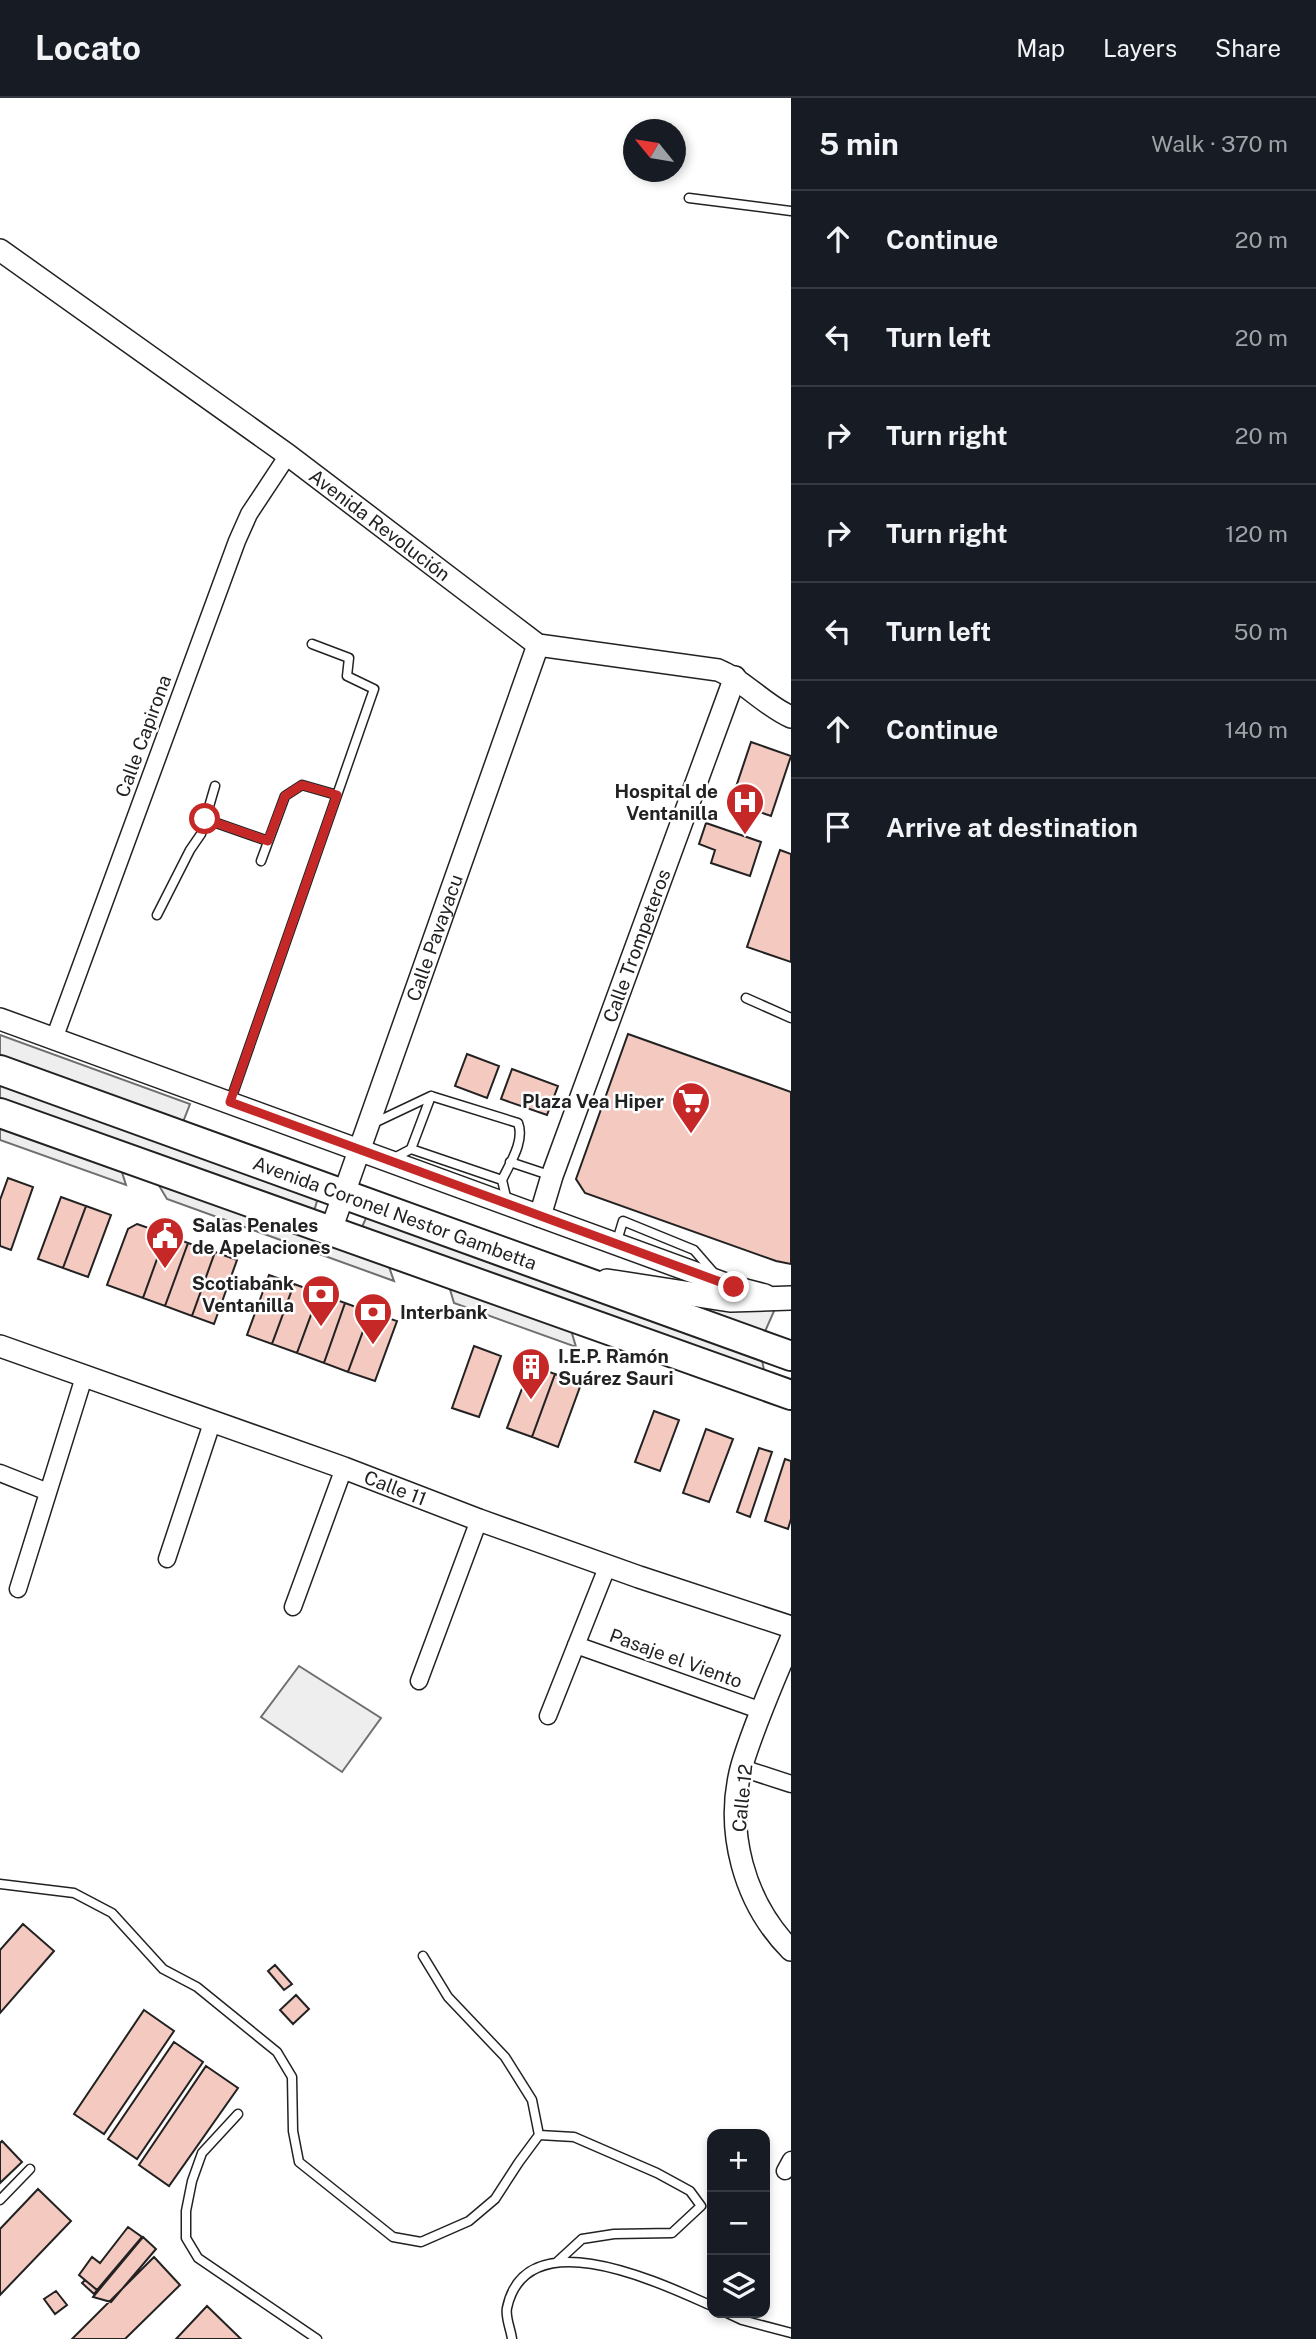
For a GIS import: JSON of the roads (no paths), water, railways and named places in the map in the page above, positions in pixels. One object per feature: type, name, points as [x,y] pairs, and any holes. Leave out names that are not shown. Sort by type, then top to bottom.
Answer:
[{"type":"highway","name":"Avenida Coronel Nestor Gambetta","points":[[0,1070],[573,1277],[788,1346]]},
{"type":"highway","name":"Avenida Coronel Nestor Gambetta","points":[[0,1113],[789,1394]]},
{"type":"highway","points":[[788,1346],[779,1366],[781,1380],[789,1394]]},
{"type":"main road","points":[[573,1277],[730,1300],[785,1298]]},
{"type":"street","name":"Avenida Revolución","points":[[3,258],[288,455],[538,645],[718,670],[736,677],[764,701],[791,717]]},
{"type":"street","name":"Calle Capirona","points":[[54,1039],[237,541],[249,514],[288,455]]},
{"type":"street","name":"Calle Pavayacu","points":[[331,1230],[538,645]]},
{"type":"street","name":"Calle Trompeteros","points":[[540,1216],[552,1176],[736,677]]},
{"type":"street","points":[[0,1019],[723,1283],[785,1298]]},
{"type":"street","name":"Calle 11","points":[[0,1346],[213,1420],[479,1520],[791,1627]]},
{"type":"street","points":[[18,1589],[84,1377]]},
{"type":"street","points":[[167,1559],[213,1420]]},
{"type":"street","points":[[293,1607],[344,1468]]},
{"type":"street","points":[[0,1473],[48,1492]]},
{"type":"street","points":[[419,1681],[479,1520]]},
{"type":"street","points":[[548,1716],[608,1565]]},
{"type":"street","name":"Calle 12","points":[[791,1639],[742,1768],[735,1833],[746,1880],[777,1936],[791,1950]]},
{"type":"street","name":"Pasaje el Viento","points":[[576,1645],[762,1711]]},
{"type":"street","points":[[742,1768],[791,1784]]},
{"type":"lane","points":[[689,198],[791,211]]},
{"type":"lane","points":[[230,1102],[374,689],[347,676],[349,658],[312,644]]},
{"type":"lane","points":[[261,861],[285,796],[302,785],[337,795]]},
{"type":"lane","points":[[157,915],[201,834],[215,786]]},
{"type":"lane","points":[[205,819],[268,841]]},
{"type":"lane","points":[[746,998],[791,1018]]},
{"type":"lane","points":[[388,1160],[411,1149],[431,1096]]},
{"type":"lane","points":[[370,1125],[431,1096],[517,1123],[521,1131],[520,1140],[502,1180],[508,1204]]},
{"type":"lane","points":[[411,1149],[502,1180]]},
{"type":"lane","points":[[510,1162],[552,1176]]},
{"type":"lane","points":[[616,1244],[623,1222],[694,1250],[723,1283]]},
{"type":"lane","points":[[0,1884],[74,1893],[113,1913],[163,1969],[197,1987],[277,2052],[292,2077],[293,2131],[299,2162],[393,2237],[421,2242],[468,2221],[495,2199],[539,2136],[532,2100],[505,2057],[448,1997],[423,1956]]},
{"type":"lane","points":[[238,2114],[202,2153],[192,2181],[186,2211],[186,2238],[198,2258],[317,2339]]},
{"type":"lane","points":[[539,2136],[574,2137],[657,2173],[690,2191],[701,2206],[672,2233],[614,2234],[582,2239],[557,2262]]},
{"type":"lane","points":[[0,2200],[30,2169]]},
{"type":"lane","points":[[512,2339],[506,2309],[516,2287],[531,2268],[557,2262],[590,2262],[670,2288],[707,2304]]},
{"type":"lane","points":[[738,2318],[791,2333]]},
{"type":"place","name":"Hospital de Ventanilla","points":[[745,836]]},
{"type":"place","name":"Plaza Vea Hiper","points":[[691,1135]]},
{"type":"place","name":"Salas Penales de Apelaciones","points":[[165,1270]]},
{"type":"place","name":"Scotiabank Ventanilla","points":[[321,1328]]},
{"type":"place","name":"Interbank","points":[[373,1346]]},
{"type":"place","name":"I.E.P. Ramón Suárez Sauri","points":[[531,1401]]}]
